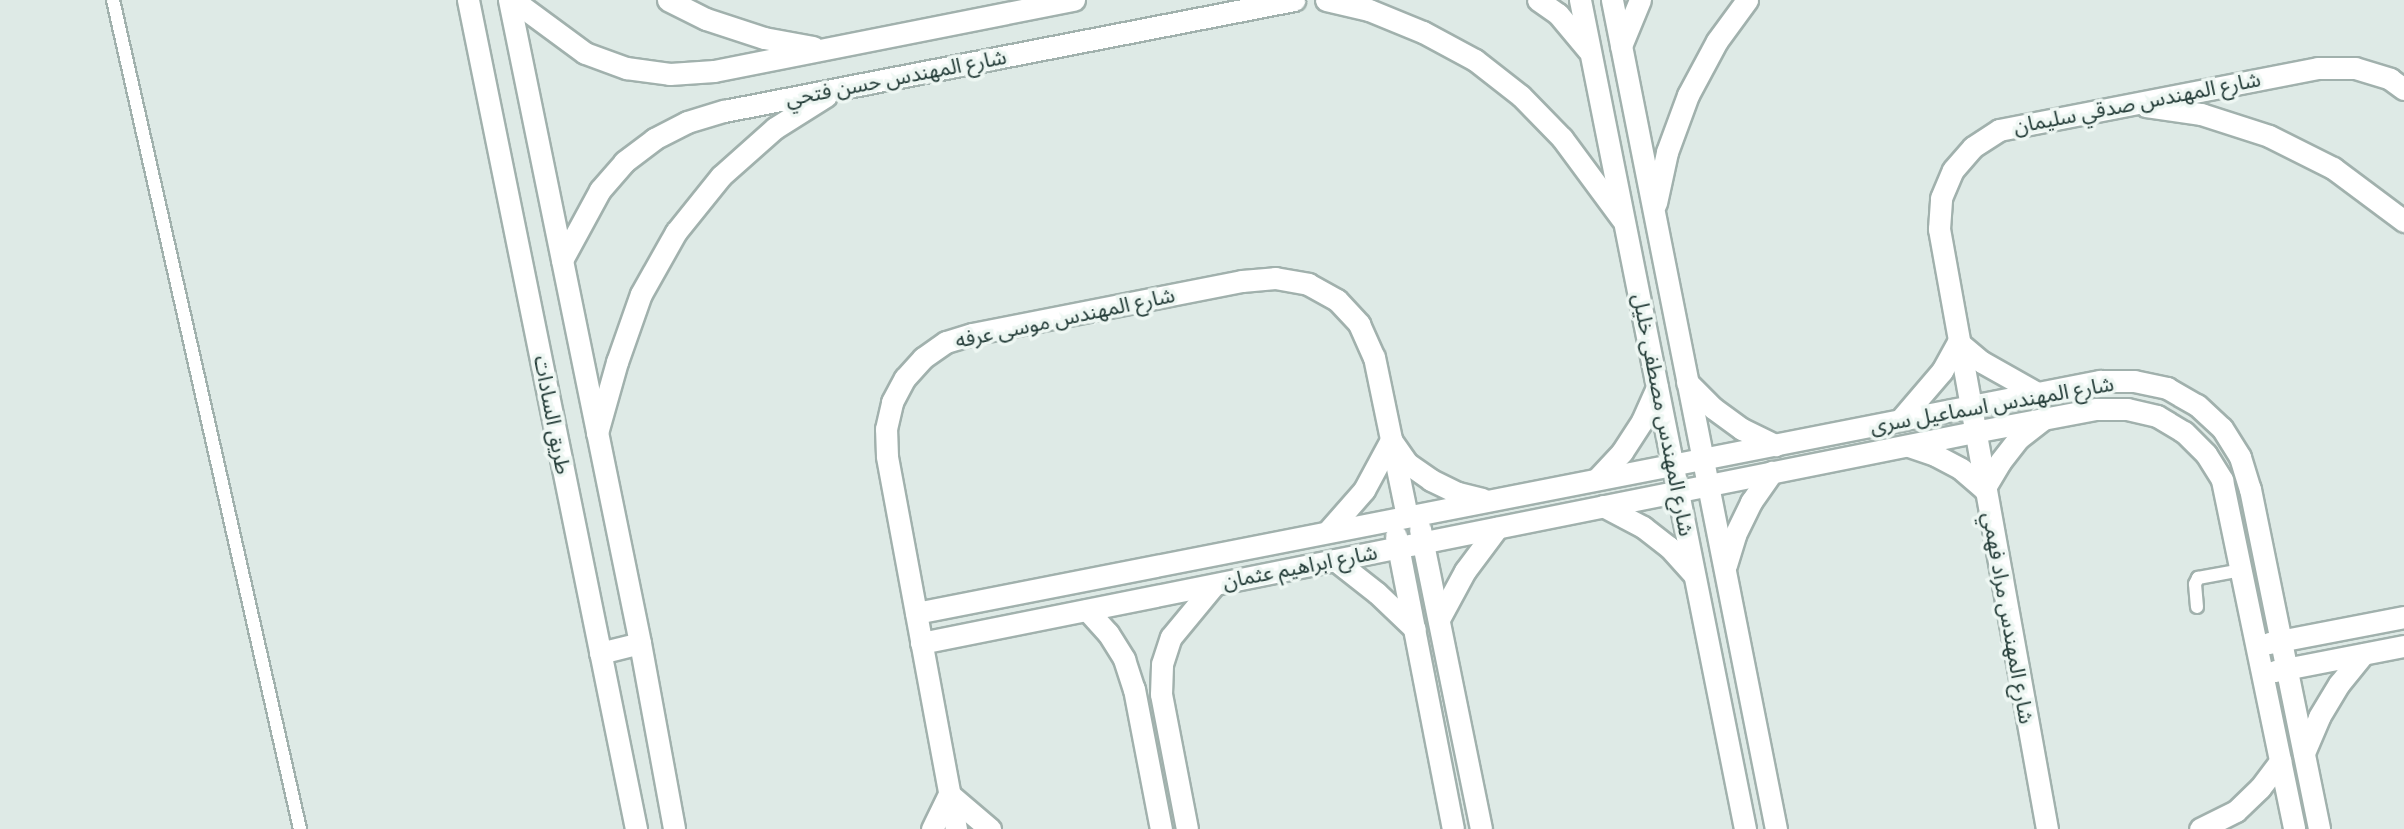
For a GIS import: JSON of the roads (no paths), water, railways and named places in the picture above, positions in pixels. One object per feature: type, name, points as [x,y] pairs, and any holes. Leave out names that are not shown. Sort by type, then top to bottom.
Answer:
[{"type":"street","name":"طريق السادات","points":[[468,0],[636,829]]},
{"type":"street","name":"طريق السادات","points":[[511,0],[640,643],[674,829]]},
{"type":"street","name":"شارع المهندس حسن فتحي","points":[[511,0],[585,53],[626,68],[670,74],[714,71],[1074,0]]},
{"type":"street","points":[[668,0],[706,19],[764,38],[826,49]]},
{"type":"street","name":"شارع المهندس حسن فتحي","points":[[562,260],[600,190],[624,162],[654,139],[687,122],[724,111],[1294,0]]},
{"type":"street","points":[[1326,0],[1369,10],[1423,32],[1475,60],[1521,96],[1562,138],[1624,221]]},
{"type":"street","points":[[1538,0],[1558,14],[1591,53]]},
{"type":"street","name":"شارع المهندس مصطفى خليل","points":[[1580,0],[1745,829]]},
{"type":"street","name":"شارع المهندس مصطفى خليل","points":[[1612,0],[1776,829]]},
{"type":"street","points":[[1621,46],[1640,0]]},
{"type":"street","points":[[1654,212],[1667,152],[1688,95],[1717,41],[1748,0]]},
{"type":"street","name":"شارع المهندس صدقي سليمان","points":[[1969,407],[1939,229],[1941,198],[1953,170],[1973,147],[1999,130],[2318,68],[2355,68],[2390,79],[2404,89]]},
{"type":"street","points":[[597,433],[617,362],[641,295],[676,232],[721,176],[775,128],[835,90]]},
{"type":"street","points":[[2130,104],[2201,114],[2269,136],[2333,168],[2404,221]]},
{"type":"street","name":"شارع المهندس موسى عرفه","points":[[956,829],[887,456],[886,429],[892,402],[905,378],[923,358],[946,342],[972,334],[1242,281],[1275,278],[1308,284],[1336,300],[1359,324],[1374,357],[1406,517]]},
{"type":"street","points":[[1900,420],[1942,371],[1958,342],[1982,362],[2037,394]]},
{"type":"street","name":"شارع المهندس اسماعيل سرى","points":[[1673,465],[2100,381],[2134,381],[2177,394],[2197,405],[2222,428],[2240,457],[2250,489],[2319,829]]},
{"type":"street","points":[[1688,382],[1713,408],[1732,422],[1775,445]]},
{"type":"street","points":[[1597,480],[1622,452],[1642,421],[1657,387]]},
{"type":"street","name":"شارع المهندس مراد فهمي","points":[[1969,407],[2046,824]]},
{"type":"street","name":"شارع المهندس اسماعيل سرى","points":[[1678,491],[2096,409],[2127,409],[2157,416],[2184,432],[2206,454],[2222,480],[2294,829]]},
{"type":"street","points":[[1906,446],[1943,459],[1984,488],[2000,462],[2020,439],[2043,419]]},
{"type":"street","points":[[1329,530],[1364,490],[1391,440],[1407,463],[1431,480],[1458,493],[1486,500]]},
{"type":"street","name":"شارع ابراهيم عثمان","points":[[916,613],[1329,530],[1673,465]]},
{"type":"street","points":[[1724,570],[1735,535],[1751,502],[1772,472]]},
{"type":"street","name":"شارع ابراهيم عثمان","points":[[921,643],[1678,491]]},
{"type":"street","points":[[1603,506],[1638,523],[1669,547],[1695,575]]},
{"type":"street","points":[[1406,517],[1423,543],[1481,829]]},
{"type":"street","points":[[1406,517],[1399,548],[1453,829]]},
{"type":"street","points":[[1439,620],[1465,571],[1497,528]]},
{"type":"street","points":[[1335,560],[1377,593],[1415,629]]},
{"type":"street","points":[[1180,828],[1161,694],[1162,664],[1171,637],[1214,584]]},
{"type":"street","points":[[1087,610],[1108,633],[1124,659],[1134,689],[1161,829]]},
{"type":"street","points":[[2257,646],[2404,617]]},
{"type":"street","points":[[600,653],[640,643]]},
{"type":"street","points":[[2262,673],[2404,646]]},
{"type":"street","points":[[2304,753],[2319,717],[2339,684],[2363,654]]},
{"type":"street","points":[[2200,829],[2236,811],[2260,788],[2280,761]]},
{"type":"street","points":[[932,829],[949,794],[990,829]]},
{"type":"street","points":[[2046,824],[2066,829]]},
{"type":"lane","points":[[113,0],[300,829]]},
{"type":"lane","points":[[2197,607],[2195,584],[2198,578],[2242,570]]}]
